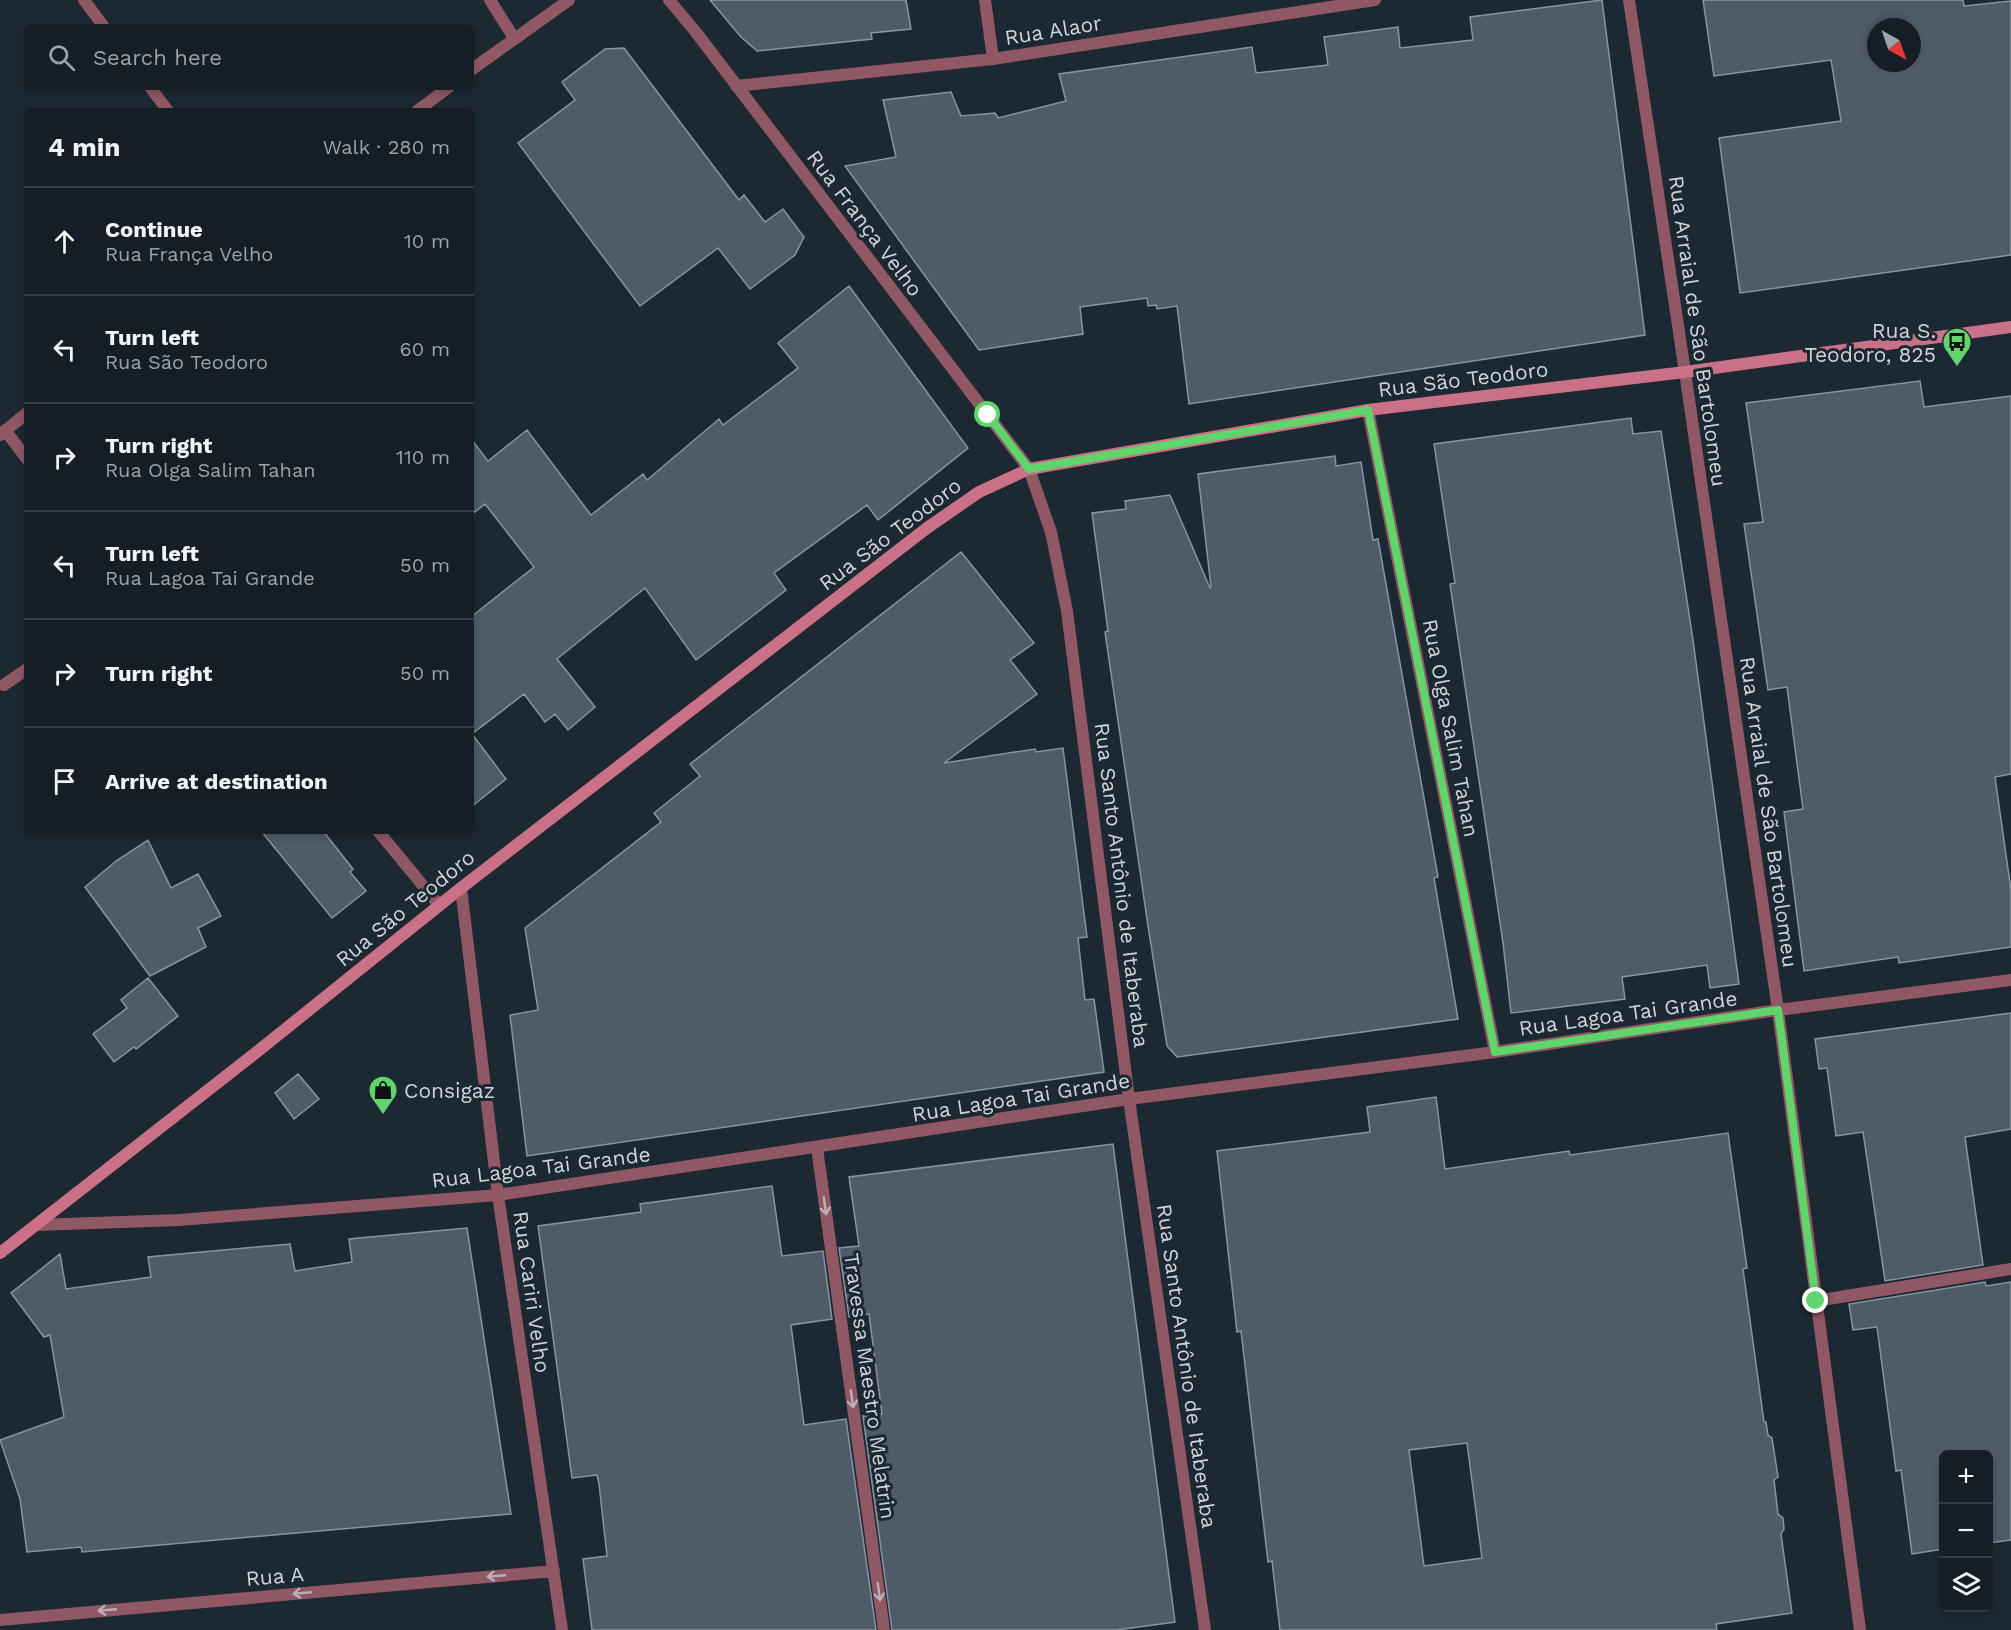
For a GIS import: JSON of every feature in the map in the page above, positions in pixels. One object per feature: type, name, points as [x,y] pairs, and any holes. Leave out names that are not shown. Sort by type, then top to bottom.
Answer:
[{"type":"main road","name":"Rua São Teodoro","points":[[0,1253],[258,1051],[439,905],[927,528],[978,492],[1029,469],[1368,410],[1685,372],[2011,327]]},
{"type":"street","points":[[84,0],[102,24]]},
{"type":"street","points":[[490,0],[514,38]]},
{"type":"street","points":[[474,68],[569,0]]},
{"type":"street","name":"Rua França Velho","points":[[669,0],[1029,469]]},
{"type":"street","points":[[985,0],[993,59]]},
{"type":"street","name":"Rua Alaor","points":[[736,86],[993,59],[1375,0]]},
{"type":"street","name":"Rua Arraial de São Bartolomeu","points":[[1629,0],[1778,1010],[1860,1630]]},
{"type":"street","points":[[152,90],[166,108]]},
{"type":"street","points":[[421,108],[445,90]]},
{"type":"street","name":"Rua Olga Salim Tahan","points":[[1368,410],[1495,1052]]},
{"type":"street","points":[[24,416],[3,433],[24,456]]},
{"type":"street","name":"Rua Santo Antônio de Itaberaba","points":[[1029,469],[1051,532],[1068,611],[1129,1099],[1205,1630]]},
{"type":"street","points":[[4,685],[24,671]]},
{"type":"street","points":[[380,834],[439,905]]},
{"type":"street","name":"Rua Cariri Velho","points":[[461,888],[498,1196],[562,1630]]},
{"type":"street","name":"Rua Lagoa Tai Grande","points":[[36,1225],[179,1220],[498,1196],[1129,1099],[1495,1052],[1778,1010],[2011,980]]},
{"type":"street","name":"Travessa Maestro Melatrin","points":[[817,1148],[884,1630]]},
{"type":"street","points":[[1816,1301],[2011,1269]]},
{"type":"street","name":"Rua A","points":[[0,1620],[554,1571]]},
{"type":"building","points":[[710,0],[906,0],[911,29],[871,33],[872,39],[757,51],[741,37]]},
{"type":"building","points":[[1602,0],[1645,335],[1189,404],[1177,306],[1157,309],[1156,305],[1148,306],[1147,298],[1080,307],[1083,334],[979,350],[845,166],[896,157],[883,100],[951,92],[961,116],[995,113],[998,118],[1066,101],[1059,74],[1252,47],[1256,73],[1328,65],[1324,37],[1398,27],[1400,48],[1473,40],[1470,17]]},
{"type":"building","points":[[1703,0],[1963,0],[1964,6],[2011,1],[2011,255],[1740,293],[1719,138],[1841,121],[1831,60],[1714,76]]},
{"type":"building","points":[[624,48],[739,200],[744,195],[765,222],[783,209],[804,237],[795,255],[750,289],[718,248],[640,306],[518,143],[575,100],[562,82],[605,49]]},
{"type":"building","points":[[849,286],[968,448],[878,520],[867,505],[774,573],[786,590],[696,660],[645,588],[557,659],[595,707],[568,730],[555,714],[545,722],[524,694],[474,732],[474,615],[534,567],[485,504],[474,513],[474,443],[488,461],[527,430],[591,515],[643,474],[647,480],[719,419],[723,425],[798,368],[778,343]]},
{"type":"building","points":[[1920,381],[1924,407],[2011,396],[2011,774],[1995,777],[2011,890],[2011,947],[1899,963],[1898,957],[1804,971],[1784,812],[1803,809],[1787,687],[1768,690],[1744,524],[1763,522],[1746,403]]},
{"type":"building","points":[[1631,418],[1633,434],[1661,431],[1693,640],[1739,984],[1710,988],[1707,965],[1622,977],[1625,999],[1511,1013],[1503,943],[1450,584],[1455,583],[1434,444]]},
{"type":"building","points":[[1335,456],[1336,466],[1361,462],[1373,540],[1378,539],[1438,877],[1434,878],[1458,1019],[1177,1057],[1167,1046],[1148,926],[1105,632],[1108,631],[1092,513],[1126,509],[1125,501],[1170,495],[1210,588],[1198,474]]},
{"type":"building","points":[[961,552],[1034,643],[1010,660],[1037,694],[944,763],[1035,749],[1036,752],[1063,748],[1087,937],[1078,938],[1085,1000],[1094,999],[1104,1072],[527,1156],[510,1015],[538,1010],[525,928],[661,822],[654,813],[700,776],[690,764]]},
{"type":"building","points":[[474,737],[506,779],[474,805]]},
{"type":"building","points":[[263,834],[325,834],[353,869],[350,872],[366,891],[332,918]]},
{"type":"building","points":[[148,840],[171,888],[198,874],[221,916],[198,928],[206,947],[150,976],[85,887],[116,861]]},
{"type":"building","points":[[148,978],[178,1016],[136,1049],[134,1047],[114,1062],[93,1034],[127,1008],[121,1000]]},
{"type":"building","points":[[2011,1013],[2011,1129],[1965,1137],[1983,1265],[1885,1281],[1863,1132],[1836,1136],[1827,1068],[1819,1069],[1815,1039]]},
{"type":"building","points":[[298,1074],[319,1099],[294,1119],[275,1093]]},
{"type":"building","points":[[1436,1097],[1445,1169],[1569,1151],[1570,1155],[1728,1133],[1747,1268],[1743,1269],[1764,1422],[1766,1422],[1768,1435],[1772,1438],[1778,1477],[1774,1480],[1778,1514],[1783,1518],[1784,1529],[1781,1534],[1792,1613],[1716,1624],[1717,1630],[1280,1630],[1272,1561],[1268,1562],[1241,1331],[1237,1332],[1217,1151],[1370,1132],[1367,1107]],"holes":[[[1467,1443],[1482,1558],[1424,1566],[1409,1450]]]},
{"type":"building","points":[[1113,1144],[1175,1622],[1116,1630],[892,1630],[863,1416],[882,1414],[869,1314],[849,1317],[839,1248],[859,1246],[849,1177]]},
{"type":"building","points":[[772,1186],[782,1256],[823,1251],[832,1319],[791,1325],[804,1425],[846,1419],[876,1630],[592,1630],[583,1559],[607,1556],[599,1484],[597,1475],[572,1478],[538,1226],[641,1212],[640,1204]]},
{"type":"building","points":[[467,1228],[511,1514],[82,1552],[81,1547],[27,1552],[20,1499],[0,1440],[64,1417],[50,1335],[44,1337],[11,1293],[60,1254],[66,1289],[151,1277],[148,1257],[290,1244],[295,1271],[352,1262],[349,1239]]},
{"type":"building","points":[[1985,1282],[1986,1286],[2011,1282],[2011,1540],[1993,1542],[1993,1450],[1939,1450],[1939,1550],[1912,1554],[1901,1470],[1896,1471],[1877,1327],[1853,1330],[1849,1304]]},
{"type":"place","name":"Rua S. Teodoro, 825","points":[[1957,368]]},
{"type":"place","name":"Consigaz","points":[[383,1116]]},
{"type":"route","points":[[988,415],[1029,469],[1368,410],[1495,1052],[1778,1010],[1816,1301]]}]
